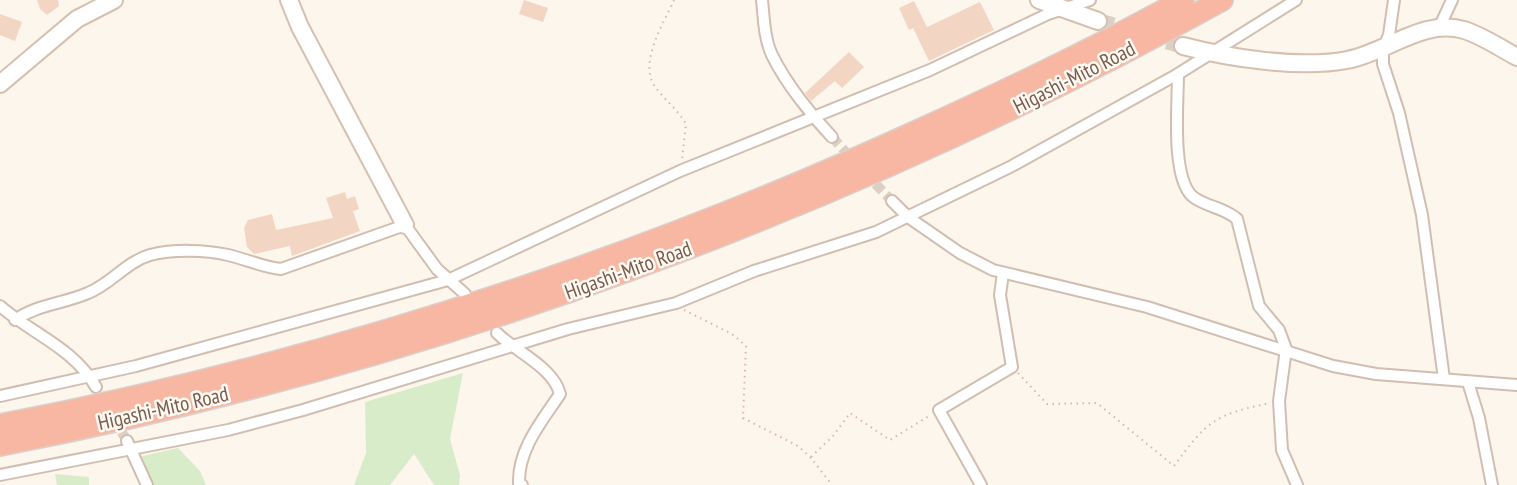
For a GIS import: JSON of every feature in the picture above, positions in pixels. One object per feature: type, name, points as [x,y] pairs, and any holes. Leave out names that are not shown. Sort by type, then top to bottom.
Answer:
[{"type":"highway","name":"Higashi-Mito Road","points":[[0,425],[128,398],[330,347],[574,270],[737,209],[861,157],[1067,60],[1183,0]]},
{"type":"highway","name":"Higashi-Mito Road","points":[[0,445],[231,393],[334,366],[463,327],[632,269],[744,226],[964,132],[1076,77],[1222,0]]},
{"type":"street","points":[[0,84],[77,19],[114,0]]},
{"type":"street","points":[[289,0],[300,27],[405,225],[448,280],[465,294]]},
{"type":"street","points":[[762,0],[765,28],[772,54],[814,118],[831,137]]},
{"type":"street","points":[[1039,0],[1098,21]]},
{"type":"street","points":[[0,396],[269,331],[448,280],[680,171],[930,70],[1064,9],[1090,0]]},
{"type":"street","points":[[0,475],[128,445],[228,430],[303,410],[568,329],[676,303],[754,271],[876,232],[1010,168],[1178,74],[1296,0]]},
{"type":"street","points":[[1394,0],[1389,35],[1383,49],[1383,64],[1399,113],[1422,215],[1444,379]]},
{"type":"street","points":[[1439,28],[1452,0]]},
{"type":"street","points":[[1183,46],[1247,59],[1324,62],[1353,58],[1383,49],[1413,35],[1439,28],[1465,31],[1517,57]]},
{"type":"street","points":[[1178,74],[1179,168],[1184,186],[1194,197],[1229,211],[1237,219],[1259,306],[1279,330],[1286,349],[1279,402],[1282,450],[1297,485]]},
{"type":"street","points":[[892,201],[908,217],[960,254],[1003,273],[1148,307],[1286,349],[1333,366],[1468,382],[1517,385]]},
{"type":"street","points":[[15,320],[45,304],[87,294],[133,263],[150,255],[193,252],[227,255],[266,268],[281,269],[405,225]]},
{"type":"street","points":[[981,485],[939,410],[1012,367],[1000,295],[1003,273]]},
{"type":"street","points":[[0,306],[15,320],[60,347],[90,376],[96,387]]},
{"type":"street","points":[[497,333],[511,347],[554,379],[560,394],[528,444],[519,469],[519,483],[522,485]]},
{"type":"street","points":[[1468,382],[1479,418],[1492,485]]},
{"type":"street","points":[[128,445],[147,485]]},
{"type":"path","points":[[674,0],[651,56],[650,69],[654,86],[686,124],[680,171]]},
{"type":"path","points":[[676,303],[687,312],[732,334],[746,346],[743,418],[798,446],[811,458],[832,485]]},
{"type":"path","points":[[1012,367],[1047,404],[1098,403],[1174,466],[1201,429],[1216,418],[1235,411],[1279,402]]},
{"type":"path","points":[[811,458],[833,436],[850,413],[890,440],[939,410]]},
{"type":"green space","points":[[463,373],[450,439],[460,475],[459,485],[434,485],[414,454],[390,485],[354,485],[366,453],[365,402]]},
{"type":"green space","points":[[178,448],[200,471],[206,485],[153,485],[142,456]]},
{"type":"green space","points":[[55,474],[89,477],[89,485],[57,485]]},
{"type":"building","points":[[37,0],[58,0],[59,6],[47,15],[40,9]]},
{"type":"building","points":[[524,0],[548,8],[543,22],[519,14]]},
{"type":"building","points":[[914,1],[927,27],[980,2],[994,30],[929,61],[913,28],[909,30],[899,8]]},
{"type":"building","points":[[0,14],[22,22],[15,41],[0,35]]},
{"type":"building","points":[[849,52],[864,67],[842,88],[835,81],[811,101],[805,93]]},
{"type":"building","points":[[345,192],[347,199],[355,196],[359,209],[353,211],[360,231],[292,256],[290,246],[254,254],[247,247],[244,228],[248,220],[272,214],[276,230],[333,218],[326,198]]},
{"type":"tunnel","points":[[1098,21],[1183,46]]},
{"type":"tunnel","points":[[832,137],[854,161]]},
{"type":"tunnel","points":[[865,173],[892,201]]},
{"type":"tunnel","points":[[114,419],[127,441]]}]
